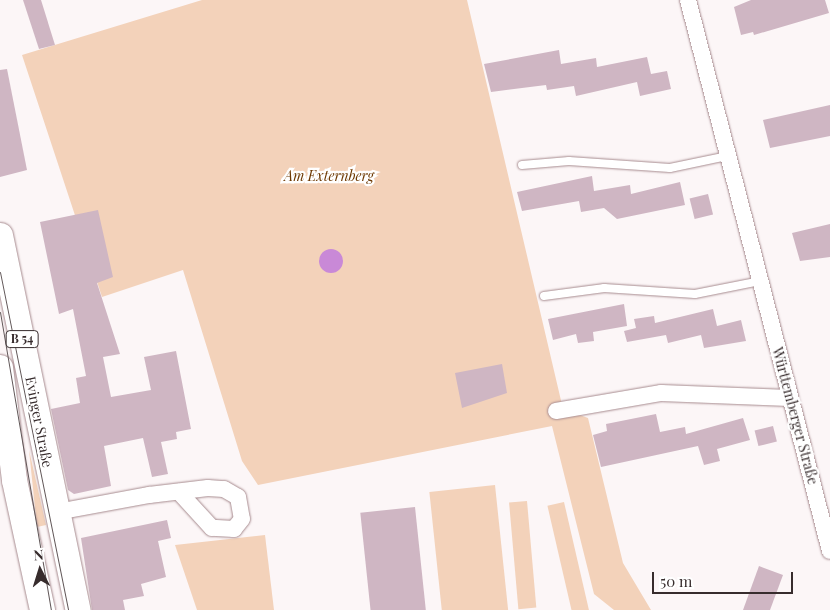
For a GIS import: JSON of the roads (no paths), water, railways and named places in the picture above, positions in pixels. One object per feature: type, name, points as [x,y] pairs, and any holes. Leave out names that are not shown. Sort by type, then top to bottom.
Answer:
[{"type":"main road","name":"Evinger Straße","points":[[0,235],[78,610]]},
{"type":"main road","name":"Evinger Straße","points":[[0,366],[14,480],[42,610]]},
{"type":"street","name":"Württemberger Straße","points":[[688,0],[789,398],[830,551]]},
{"type":"street","points":[[556,411],[661,393],[789,398]]},
{"type":"street","points":[[57,512],[179,492]]},
{"type":"lane","points":[[522,165],[569,161],[670,168],[727,156]]},
{"type":"lane","points":[[544,296],[604,288],[695,294],[760,281]]},
{"type":"tram line","points":[[0,272],[68,610]]},
{"type":"tram line","points":[[0,312],[51,610]]},
{"type":"park label","name":"Am Externberg","points":[[329,176]]}]
